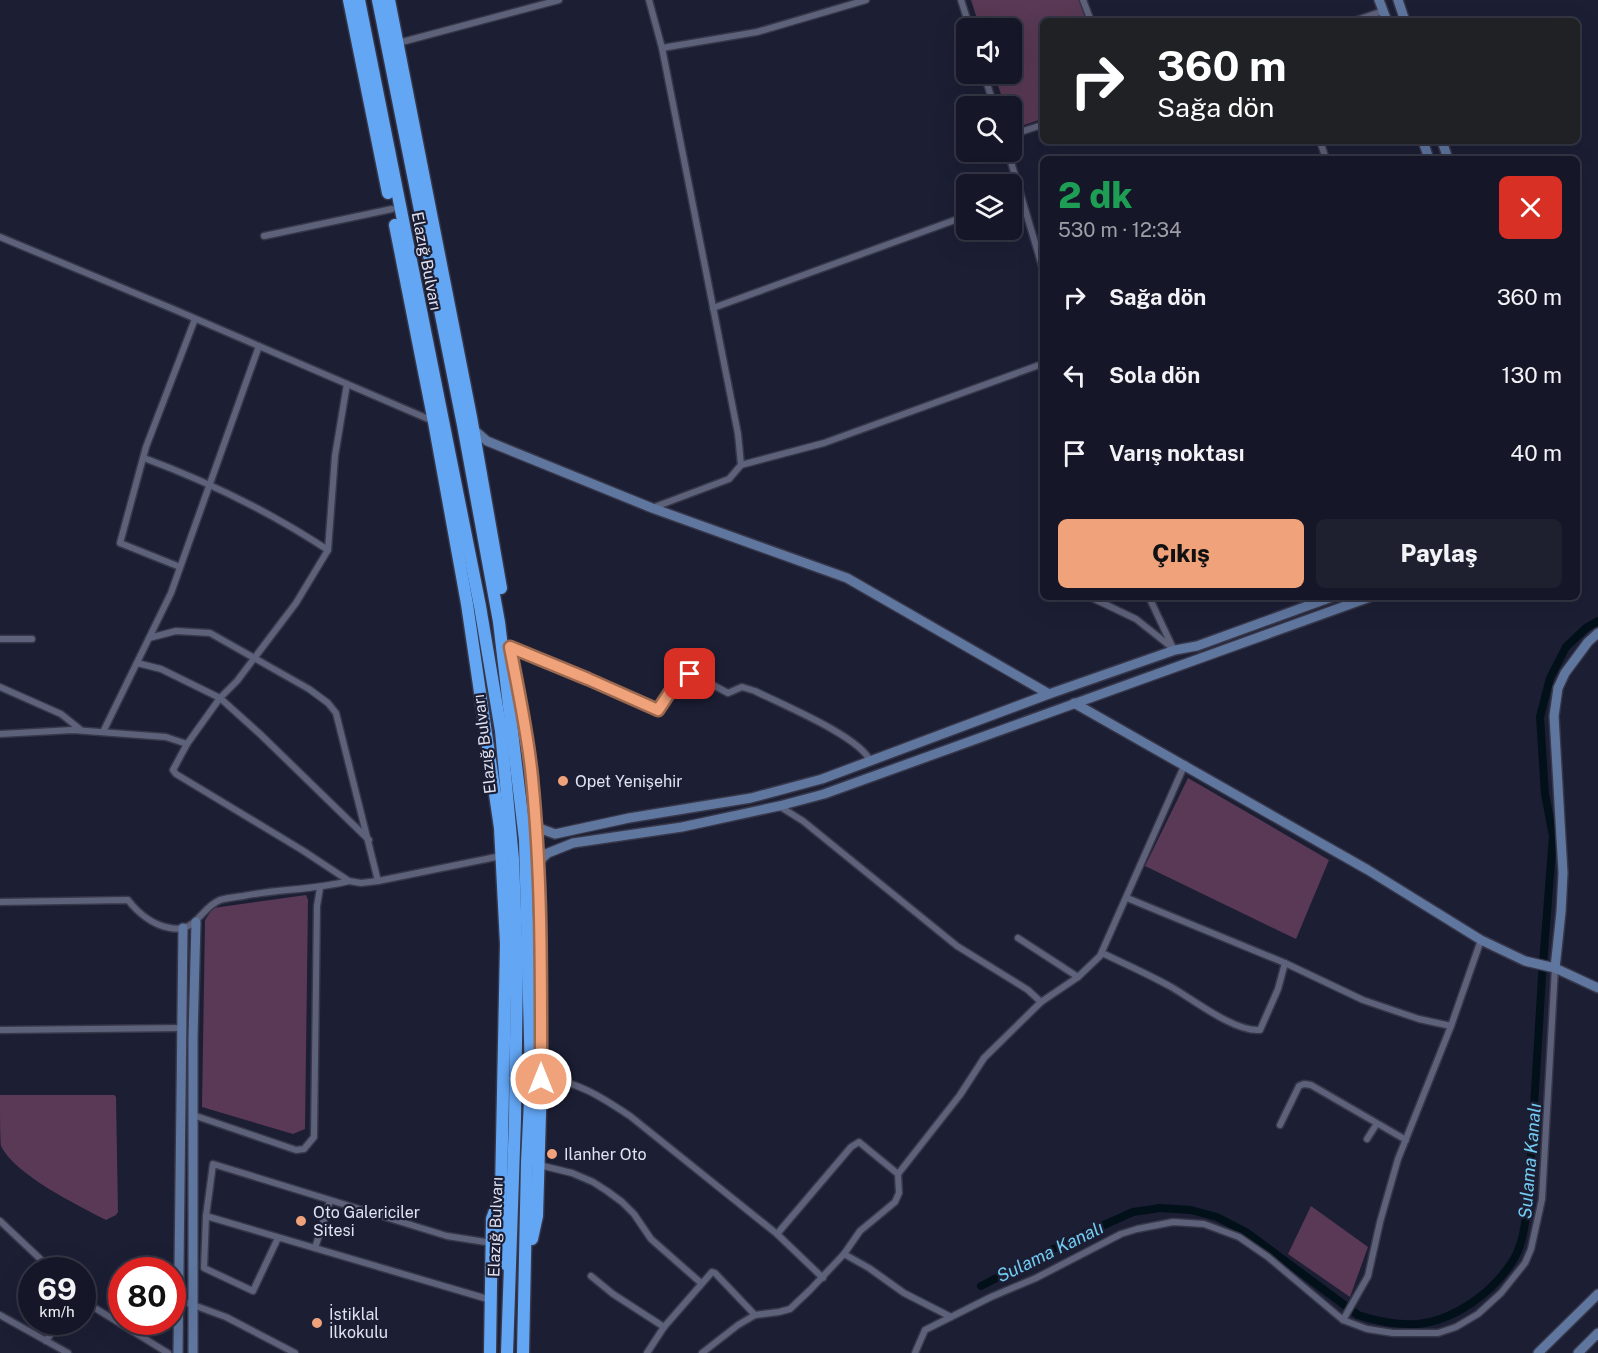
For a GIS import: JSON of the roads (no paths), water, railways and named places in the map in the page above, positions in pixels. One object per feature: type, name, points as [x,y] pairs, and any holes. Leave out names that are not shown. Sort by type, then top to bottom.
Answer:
[{"type":"highway","points":[[349,0],[434,422],[469,616],[491,763],[501,856],[506,944],[500,1239],[510,1278]]},
{"type":"highway","name":"Elazığ Bulvarı","points":[[359,0],[480,606],[501,731],[513,860],[518,963],[507,1353]]},
{"type":"highway","name":"Elazığ Bulvarı","points":[[378,0],[463,425],[499,622],[525,840],[531,1079],[523,1353]]},
{"type":"highway","points":[[389,0],[474,430],[532,775],[540,904],[541,1079],[537,1216],[526,1272]]},
{"type":"highway","points":[[490,1353],[492,1220],[501,1193]]},
{"type":"street","points":[[398,43],[559,0]]},
{"type":"street","points":[[649,0],[662,48],[738,434],[741,465]]},
{"type":"street","points":[[662,48],[757,32],[866,0]]},
{"type":"street","points":[[961,0],[967,18]]},
{"type":"street","points":[[1083,0],[1090,18]]},
{"type":"street","points":[[1379,0],[1386,18]]},
{"type":"street","points":[[1398,0],[1404,18]]},
{"type":"street","points":[[1363,18],[1383,11]]},
{"type":"street","points":[[1022,131],[1040,126]]},
{"type":"street","points":[[1022,199],[1040,259]]},
{"type":"street","points":[[264,236],[392,209]]},
{"type":"street","points":[[713,308],[956,220]]},
{"type":"street","points":[[0,237],[434,422]]},
{"type":"street","points":[[180,567],[120,543],[146,447],[195,319]]},
{"type":"street","points":[[103,732],[171,594],[259,346]]},
{"type":"street","points":[[652,508],[729,479],[741,465],[824,443],[1040,365]]},
{"type":"street","points":[[346,384],[336,446],[328,550],[296,603],[237,681],[220,698],[173,767],[176,774],[349,881]]},
{"type":"street","points":[[474,430],[487,441],[652,508],[847,578],[1049,694]]},
{"type":"street","points":[[477,451],[487,441]]},
{"type":"street","points":[[144,458],[210,484],[281,520],[328,550]]},
{"type":"street","points":[[1096,600],[1136,619],[1174,650]]},
{"type":"street","points":[[1150,600],[1174,650]]},
{"type":"street","points":[[536,827],[555,834],[629,818],[751,798],[822,779],[1049,694],[1174,650],[1197,646],[1324,600]]},
{"type":"street","points":[[538,862],[548,852],[573,843],[682,827],[824,794],[1362,600]]},
{"type":"street","points":[[149,638],[176,631],[210,633],[309,689],[328,703],[336,713],[378,881]]},
{"type":"street","points":[[915,1353],[925,1330],[1121,1234],[1163,1223],[1204,1224],[1239,1237],[1345,1317],[1367,1329],[1393,1333],[1438,1333],[1456,1327],[1487,1306],[1525,1263],[1531,1249],[1542,1199],[1552,967],[1561,912],[1563,873],[1554,716],[1558,688],[1565,673],[1588,642],[1598,633]]},
{"type":"street","points":[[0,639],[32,639]]},
{"type":"street","points":[[510,647],[658,710],[682,674],[685,673],[728,693],[742,687],[755,691],[843,735],[862,749],[870,761]]},
{"type":"street","points":[[137,663],[161,669],[220,698],[369,840]]},
{"type":"street","points":[[0,687],[61,714],[82,731]]},
{"type":"street","points":[[1074,703],[1368,870],[1480,940],[1525,961],[1552,967],[1598,988]]},
{"type":"street","points":[[0,734],[103,732],[166,737],[187,744]]},
{"type":"street","points":[[702,1353],[738,1325],[756,1315],[790,1309],[823,1278],[860,1231],[895,1202],[899,1193],[898,1174],[960,1095],[984,1058],[1041,1002],[1078,977],[1102,952],[1185,764]]},
{"type":"street","points":[[779,806],[803,821],[957,946],[1028,990],[1041,1002]]},
{"type":"street","points":[[0,902],[128,900],[136,910],[151,921],[169,928],[183,928],[196,922],[206,910],[220,901],[256,893],[320,888],[349,881],[361,883],[378,881],[501,856]]},
{"type":"street","points":[[193,1115],[296,1150],[304,1149],[314,1137],[317,906],[320,888]]},
{"type":"street","points":[[1127,898],[1285,963],[1363,1000],[1419,1019],[1451,1026]]},
{"type":"street","points":[[193,1353],[196,922]]},
{"type":"street","points":[[178,1257],[183,928]]},
{"type":"street","points":[[1018,938],[1078,977]]},
{"type":"street","points":[[1345,1317],[1368,1276],[1398,1159],[1451,1026],[1480,940]]},
{"type":"street","points":[[1102,952],[1172,988],[1225,1020],[1254,1030],[1260,1030],[1278,989],[1285,963]]},
{"type":"street","points":[[0,1030],[182,1028]]},
{"type":"street","points":[[541,1079],[553,1079],[578,1086],[606,1099],[777,1234],[823,1278]]},
{"type":"street","points":[[1280,1125],[1299,1086],[1304,1084],[1311,1085],[1376,1125],[1406,1140]]},
{"type":"street","points":[[1367,1139],[1376,1125]]},
{"type":"street","points":[[777,1234],[851,1147],[859,1142],[898,1174]]},
{"type":"street","points":[[278,1239],[253,1291],[204,1268],[213,1164],[447,1236],[492,1243]]},
{"type":"street","points":[[539,1165],[573,1173],[607,1191],[634,1214],[651,1239],[701,1283]]},
{"type":"street","points":[[315,1248],[330,1201]]},
{"type":"street","points":[[207,1216],[278,1239],[492,1300]]},
{"type":"street","points":[[1,1225],[37,1257]]},
{"type":"street","points":[[844,1254],[869,1268],[904,1293],[951,1317]]},
{"type":"street","points":[[647,1353],[664,1326],[712,1272],[756,1315]]},
{"type":"street","points":[[591,1276],[613,1294],[664,1326]]},
{"type":"street","points":[[1538,1353],[1598,1294]]},
{"type":"street","points":[[186,1302],[226,1317],[296,1353]]},
{"type":"street","points":[[96,1309],[168,1353]]},
{"type":"street","points":[[0,1315],[66,1353]]},
{"type":"street","points":[[1578,1353],[1598,1333]]},
{"type":"street","points":[[46,1341],[50,1335]]},
{"type":"street","points":[[178,1335],[178,1353]]},
{"type":"waterway","name":"Sulama Kanalı","points":[[981,1286],[1077,1237],[1133,1212],[1160,1208],[1191,1210],[1217,1217],[1246,1232],[1358,1315],[1372,1319],[1403,1324],[1432,1321],[1459,1311],[1494,1284],[1512,1262],[1519,1249],[1528,1204],[1553,836],[1545,794],[1540,717],[1550,678],[1566,647],[1586,628],[1598,621]]},
{"type":"place","name":"Opet Yenişehir","points":[[563,781]]},
{"type":"place","name":"Ilanher Oto","points":[[552,1154]]},
{"type":"place","name":"Oto Galericiler Sitesi","points":[[301,1221]]},
{"type":"place","name":"İstiklal İlkokulu","points":[[317,1323]]}]
